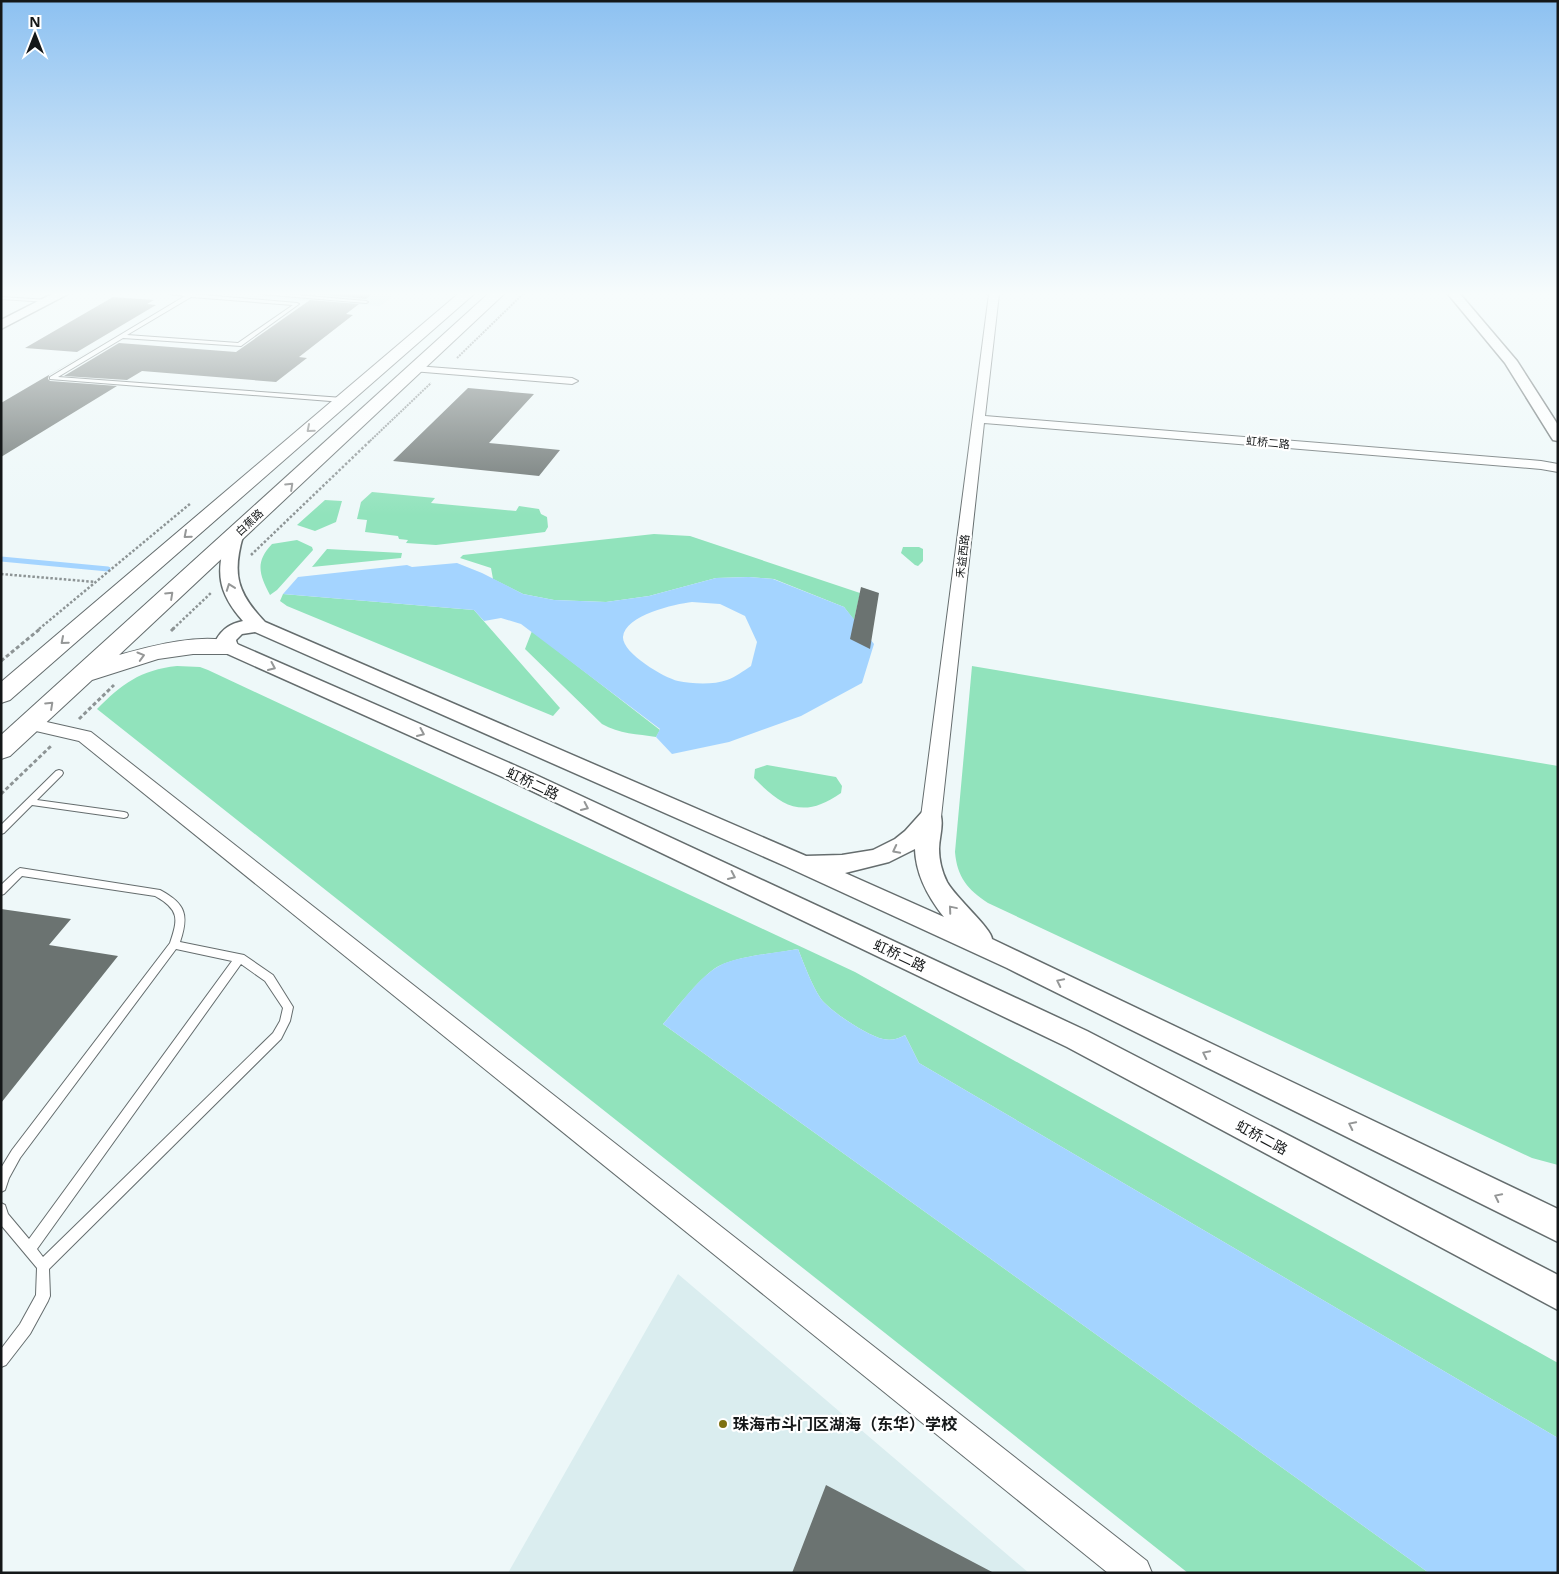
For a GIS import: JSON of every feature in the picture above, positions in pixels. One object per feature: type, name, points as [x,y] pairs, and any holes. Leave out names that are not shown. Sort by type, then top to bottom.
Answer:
[{"type":"main road","points":[[1,695],[381,367]]},
{"type":"main road","name":"白蕉路","points":[[1,750],[416,369]]},
{"type":"main road","points":[[79,679],[146,655],[194,647],[228,647]]},
{"type":"street","name":"禾益西路","points":[[931,817],[985,367]]},
{"type":"street","points":[[1514,367],[1558,437]]},
{"type":"street","points":[[1526,367],[1558,416]]},
{"type":"street","points":[[416,369],[572,381]]},
{"type":"street","name":"虹桥二路","points":[[979,418],[1531,464],[1558,468]]},
{"type":"street","points":[[234,536],[228,559],[227,577],[232,594],[239,605],[258,626]]},
{"type":"street","points":[[228,647],[226,640],[232,631],[246,626],[258,626],[794,860],[1016,961],[1543,1215],[1558,1226]]},
{"type":"street","name":"虹桥二路","points":[[228,647],[515,774],[1077,1039],[1558,1292]]},
{"type":"street","points":[[30,724],[85,736],[1135,1573]]},
{"type":"street","points":[[794,860],[816,864],[836,864],[877,858],[898,850],[913,839],[931,817]]},
{"type":"street","points":[[931,817],[927,850],[928,868],[937,888],[949,906],[967,926],[986,943],[1016,961]]},
{"type":"street","points":[[1528,1277],[1558,1298]]},
{"type":"lane","points":[[69,367],[52,378],[343,400]]},
{"type":"lane","points":[[1,831],[59,773]]},
{"type":"lane","points":[[30,802],[124,815]]},
{"type":"lane","points":[[1,892],[20,872],[157,893],[172,901],[181,913],[180,929],[174,945],[16,1154],[4,1176],[1,1186]]},
{"type":"lane","points":[[43,1266],[277,1036],[285,1021],[288,1007],[269,978],[240,958],[174,945]]},
{"type":"lane","points":[[29,1250],[240,958]]},
{"type":"lane","points":[[1,1209],[3,1217],[43,1266],[43,1296],[25,1329],[1,1360]]},
{"type":"path","points":[[146,655],[448,367]]},
{"type":"path","points":[[1,574],[97,582]]},
{"type":"shaded area","name":"珠海市斗门区湖海（东华）学校","points":[[678,1274],[1029,1573],[508,1573]]},
{"type":"green space","points":[[372,492],[435,498],[431,503],[516,511],[519,506],[539,509],[541,514],[547,517],[548,527],[545,532],[436,545],[406,543],[408,540],[399,539],[398,536],[365,532],[367,520],[357,519],[361,502]]},
{"type":"green space","points":[[325,500],[342,501],[336,522],[315,531],[297,525]]},
{"type":"green space","points":[[654,534],[690,536],[860,593],[854,620],[844,607],[774,579],[749,577],[716,578],[649,596],[606,602],[554,600],[523,594],[493,579],[491,568],[460,558],[463,555]]},
{"type":"green space","points":[[297,540],[312,547],[313,550],[277,590],[270,595],[261,574],[260,568],[263,557],[272,544]]},
{"type":"green space","points":[[903,547],[919,547],[923,549],[923,561],[918,566],[915,565],[901,553]]},
{"type":"green space","points":[[327,549],[402,553],[401,558],[312,567]]},
{"type":"green space","points":[[283,594],[474,610],[560,708],[553,716],[287,606],[280,601]]},
{"type":"green space","points":[[532,631],[660,730],[656,737],[622,732],[602,724],[525,649]]},
{"type":"green space","points":[[177,666],[200,667],[208,670],[855,972],[1558,1363],[1558,1438],[919,1063],[905,1035],[889,1040],[883,1039],[868,1033],[850,1022],[832,1010],[821,999],[811,981],[798,949],[739,959],[721,965],[706,975],[663,1024],[1429,1573],[1188,1573],[97,709],[115,692],[132,680],[152,671]]},
{"type":"green space","points":[[972,666],[1558,766],[1558,1165],[1532,1158],[988,903],[969,888],[958,869],[955,852]]},
{"type":"green space","points":[[767,765],[836,777],[842,786],[841,793],[816,806],[805,808],[785,803],[775,797],[754,778],[755,769]]},
{"type":"water","points":[[457,563],[482,573],[523,594],[554,600],[606,602],[649,596],[716,578],[749,577],[773,579],[844,607],[874,644],[862,683],[801,716],[729,742],[672,754],[656,737],[660,729],[521,624],[501,618],[484,621],[474,610],[283,594],[298,577],[407,565],[412,567]],"holes":[[[692,602],[720,604],[745,616],[757,642],[751,666],[730,679],[703,684],[672,679],[645,664],[629,650],[625,643],[623,637],[626,629],[641,617],[652,612]]]},
{"type":"water","points":[[798,949],[811,981],[821,999],[832,1010],[850,1022],[868,1033],[883,1039],[900,1038],[905,1035],[919,1063],[1558,1438],[1558,1573],[1429,1573],[663,1024],[697,984],[719,966],[746,957]]},
{"type":"building","points":[[62,367],[49,375],[48,379],[50,381],[117,386],[1,457],[1,403]]},
{"type":"building","points":[[78,367],[295,367],[276,382],[142,371],[127,380],[64,376]]},
{"type":"building","points":[[468,388],[534,394],[489,443],[560,450],[539,476],[393,461]]},
{"type":"building","points":[[861,587],[879,593],[870,649],[850,639]]},
{"type":"building","points":[[1,909],[71,919],[49,945],[118,956],[1,1103]]},
{"type":"building","points":[[826,1485],[994,1573],[792,1573]]},
{"type":"waterway","points":[[1,559],[108,569]]},
{"type":"place","name":"珠海市斗门区湖海（东华）学校","points":[[723,1424]]}]
